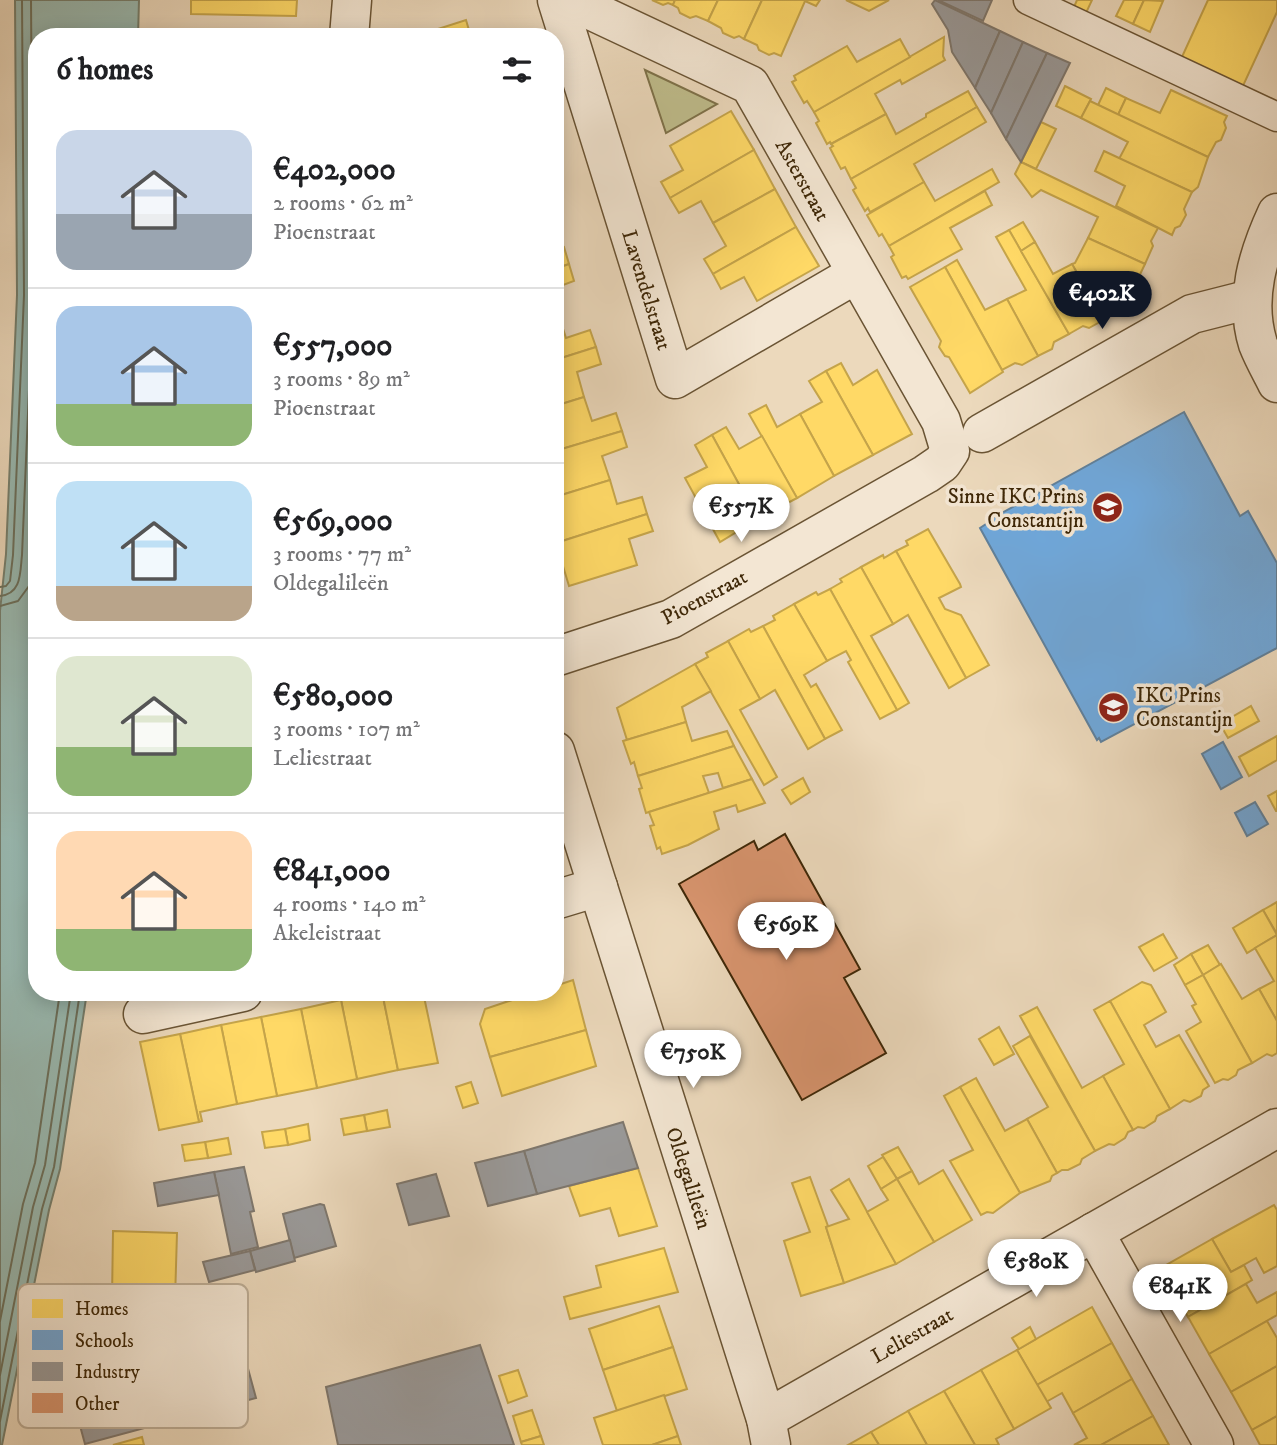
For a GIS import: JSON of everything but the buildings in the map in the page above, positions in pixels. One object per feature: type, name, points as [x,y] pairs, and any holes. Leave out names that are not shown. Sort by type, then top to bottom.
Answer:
[{"type":"street","points":[[350,28],[352,0]]},
{"type":"street","name":"Lavendelstraat","points":[[558,0],[675,379],[856,274]]},
{"type":"street","name":"Asterstraat","points":[[569,0],[750,85],[941,421],[966,442]]},
{"type":"street","points":[[1277,214],[1264,242],[1251,299],[1258,344],[1277,383]]},
{"type":"street","name":"Pioenstraat","points":[[564,654],[671,619],[926,474],[966,442],[1192,314],[1251,299]]},
{"type":"street","name":"Oldegalileën","points":[[564,779],[768,1432]]},
{"type":"street","points":[[564,897],[598,887]]},
{"type":"street","points":[[143,1014],[202,1001]]},
{"type":"street","name":"Leliestraat","points":[[768,1432],[1094,1232],[1277,1128]]},
{"type":"street","points":[[1094,1232],[1214,1445]]},
{"type":"lane","points":[[1028,0],[1277,117]]},
{"type":"shaded area","points":[[645,70],[717,104],[666,133]]},
{"type":"water","points":[[15,0],[139,0],[138,28],[28,28],[28,1001],[86,1001],[60,1169],[34,1284],[18,1284],[18,1365],[0,1445],[0,611],[6,554],[17,295]]},
{"type":"place","name":"Sinne IKC Prins Constantijn","points":[[1107,508]]},
{"type":"place","name":"IKC Prins Constantijn","points":[[1113,707]]}]
